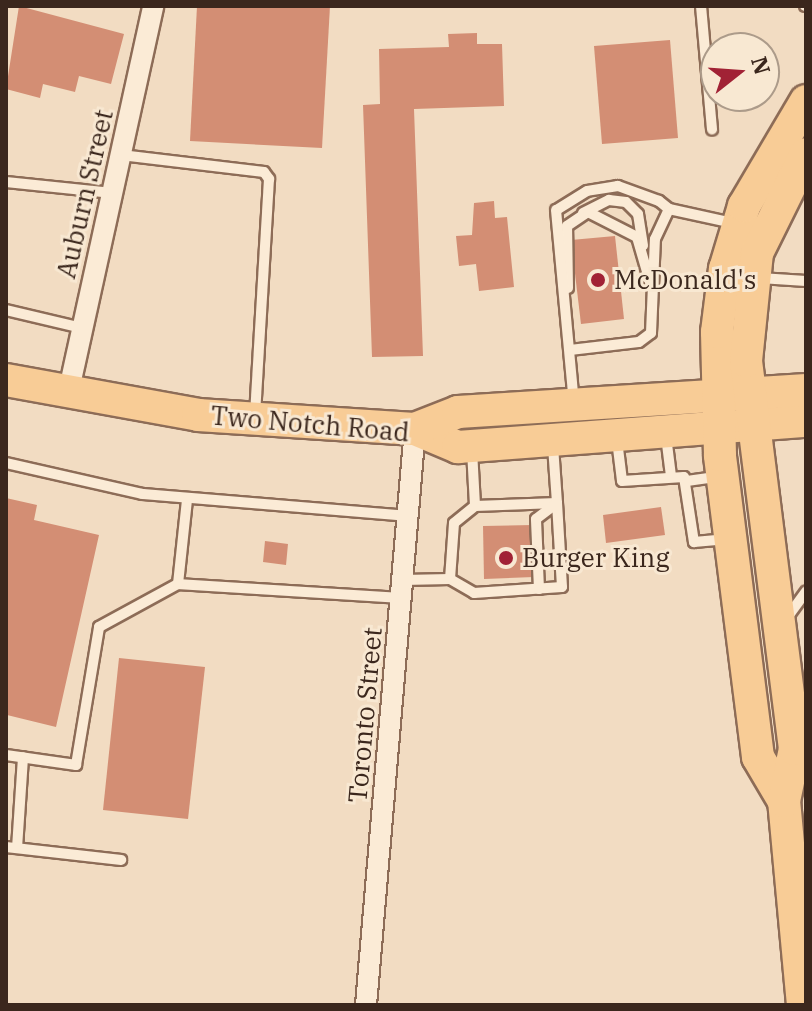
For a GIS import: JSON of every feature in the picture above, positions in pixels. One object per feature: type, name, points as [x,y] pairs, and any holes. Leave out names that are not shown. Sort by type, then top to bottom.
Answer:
[{"type":"main road","points":[[784,801],[758,757],[720,452],[707,392],[718,305],[806,101]]},
{"type":"main road","points":[[803,1005],[801,947],[784,801],[795,749],[785,653],[783,422],[749,382],[750,230],[806,154]]},
{"type":"main road","name":"Two Notch Road","points":[[6,380],[68,394],[255,421],[415,429],[471,446],[665,431],[720,452],[783,422]]},
{"type":"main road","points":[[415,429],[458,412],[707,392],[749,382],[806,390]]},
{"type":"street","name":"Auburn Street","points":[[68,394],[153,6]]},
{"type":"street","name":"Toronto Street","points":[[366,1005],[415,429]]},
{"type":"lane","points":[[701,6],[712,130]]},
{"type":"lane","points":[[121,155],[264,172],[269,179],[255,421]]},
{"type":"lane","points":[[6,182],[112,193]]},
{"type":"lane","points":[[570,350],[556,210],[587,191],[618,186],[669,209],[750,230]]},
{"type":"lane","points":[[574,405],[564,236],[581,214],[609,200],[632,206],[654,301]]},
{"type":"lane","points":[[570,350],[645,339],[654,301],[656,230],[669,209]]},
{"type":"lane","points":[[581,214],[630,231],[645,259]]},
{"type":"lane","points":[[752,278],[806,281]]},
{"type":"lane","points":[[6,310],[82,328]]},
{"type":"lane","points":[[665,431],[671,476]]},
{"type":"lane","points":[[616,435],[622,481],[671,476],[687,481]]},
{"type":"lane","points":[[6,755],[76,765],[99,627],[178,584],[402,589],[450,579],[474,593],[562,587],[552,440]]},
{"type":"lane","points":[[471,446],[475,506]]},
{"type":"lane","points":[[687,481],[720,452]]},
{"type":"lane","points":[[6,463],[187,500],[407,516]]},
{"type":"lane","points":[[687,481],[694,542],[731,539]]},
{"type":"lane","points":[[178,584],[187,500]]},
{"type":"lane","points":[[450,579],[454,523],[475,506],[557,503]]},
{"type":"lane","points":[[539,589],[536,519],[557,503]]},
{"type":"lane","points":[[785,653],[789,610],[806,592]]},
{"type":"lane","points":[[23,757],[12,848],[121,860]]},
{"type":"building","points":[[19,6],[124,34],[111,84],[79,76],[75,92],[43,84],[40,98],[6,89]]},
{"type":"building","points":[[197,6],[330,6],[322,148],[190,141]]},
{"type":"building","points":[[477,33],[477,44],[502,44],[504,106],[414,109],[423,356],[372,357],[363,105],[380,104],[379,49],[449,47],[448,34]]},
{"type":"building","points":[[670,40],[678,138],[602,144],[594,46]]},
{"type":"building","points":[[494,201],[495,218],[507,217],[514,287],[479,291],[476,264],[459,266],[456,236],[472,235],[474,203]]},
{"type":"building","name":"McDonald's","points":[[615,236],[624,319],[581,324],[571,240]]},
{"type":"building","points":[[6,498],[37,505],[34,520],[99,535],[56,727],[7,715]]},
{"type":"building","points":[[661,507],[665,535],[606,543],[603,515]]},
{"type":"building","points":[[533,525],[534,577],[484,579],[483,526]]},
{"type":"building","points":[[265,541],[288,544],[286,565],[263,562]]},
{"type":"building","points":[[119,658],[205,667],[188,819],[103,810]]},
{"type":"place","name":"McDonald's","points":[[598,280]]},
{"type":"place","name":"Burger King","points":[[506,558]]}]
